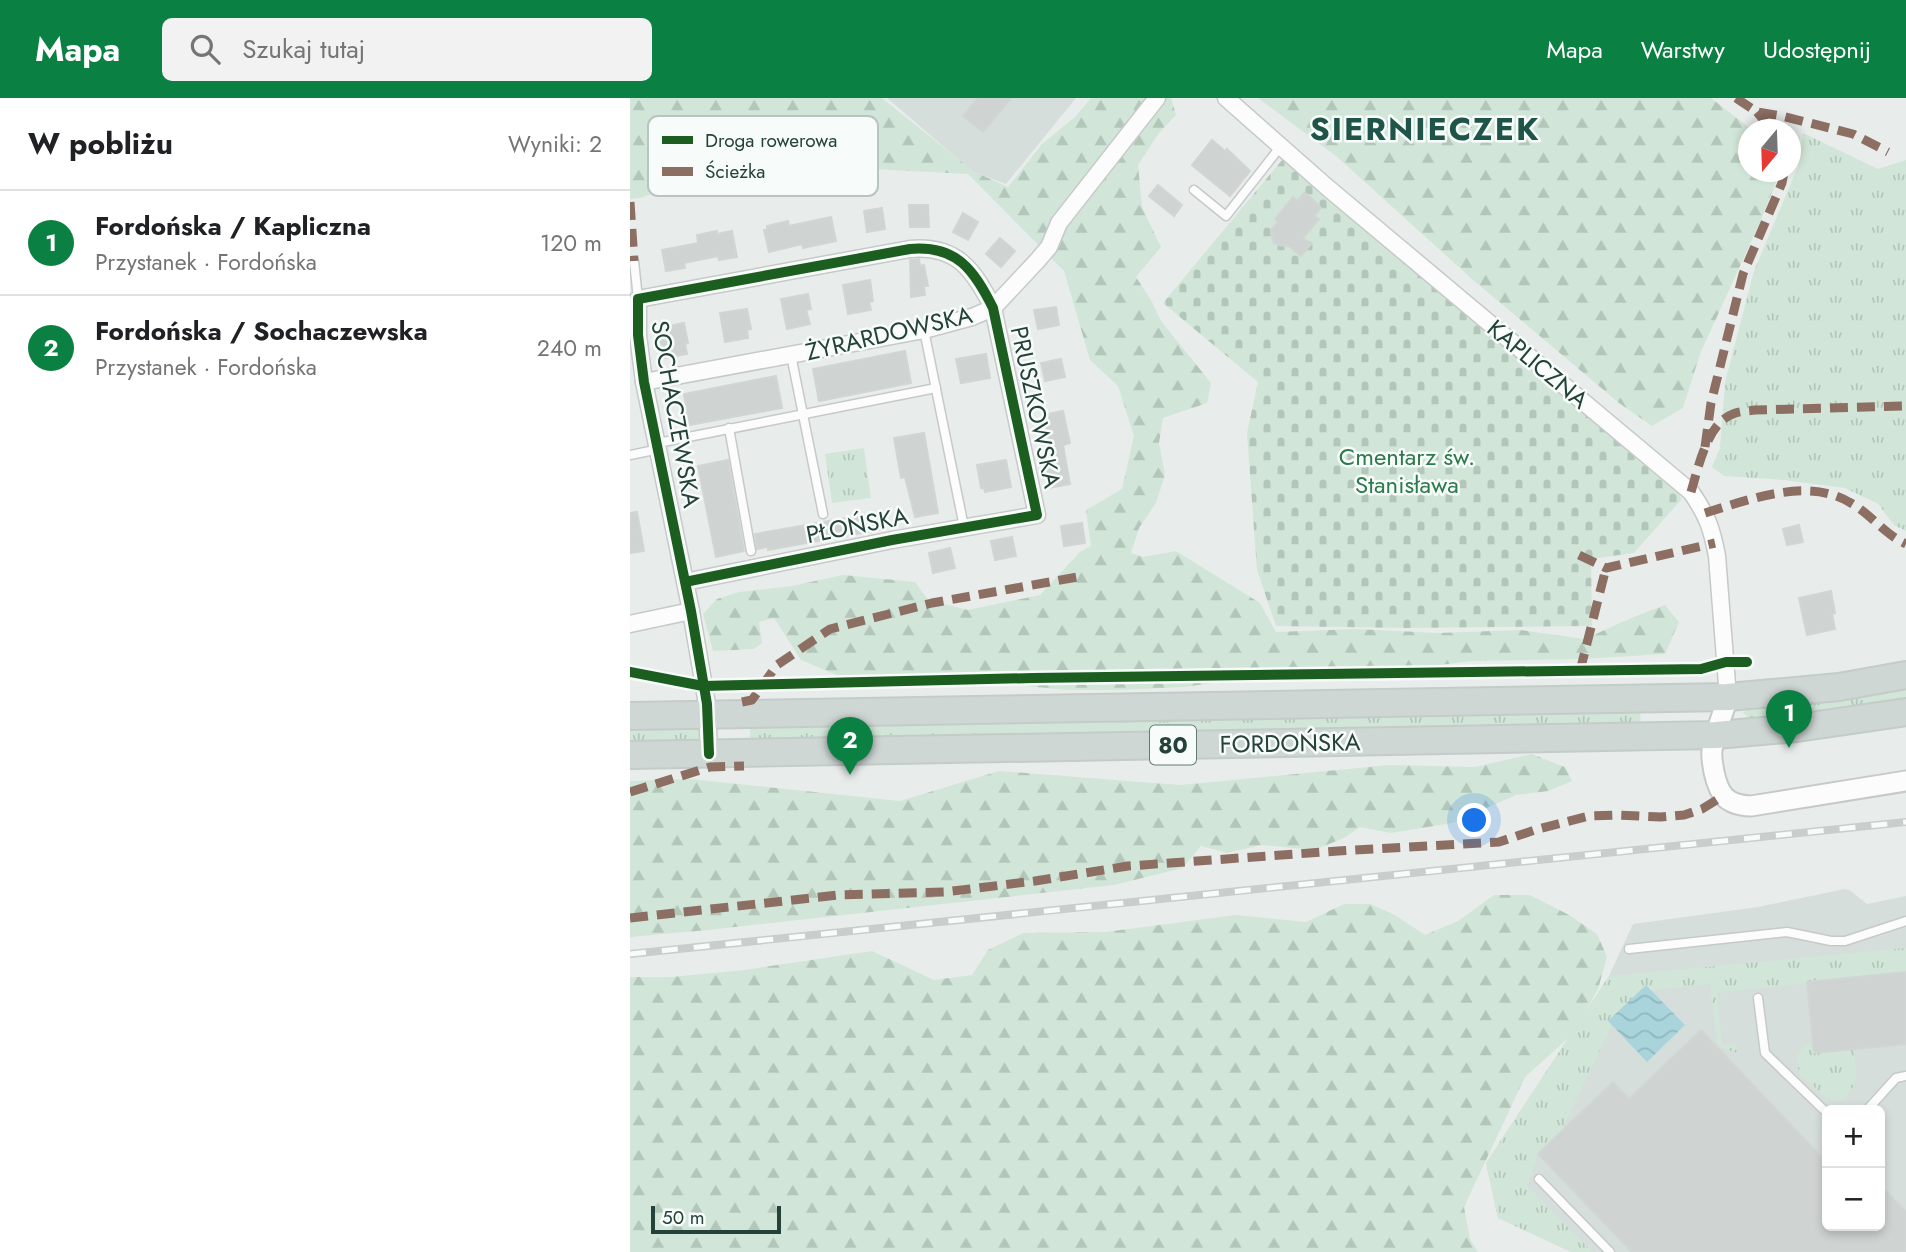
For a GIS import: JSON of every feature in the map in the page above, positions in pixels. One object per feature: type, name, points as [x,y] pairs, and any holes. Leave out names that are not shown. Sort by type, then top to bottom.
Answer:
[{"type":"main road","name":"FORDOŃSKA","points":[[630,716],[1728,697],[1839,687],[1906,675]]},
{"type":"main road","name":"FORDOŃSKA","points":[[630,755],[1716,735],[1797,728],[1906,712]]},
{"type":"street","name":"ŻYRARDOWSKA","points":[[645,382],[924,330],[972,317],[993,308],[1049,247],[1059,223],[1157,98]]},
{"type":"street","name":"KAPLICZNA","points":[[1226,98],[1328,188],[1691,492],[1705,513],[1714,537],[1728,697]]},
{"type":"street","name":"SOCHACZEWSKA","points":[[709,754],[707,715],[691,611],[634,335],[638,299],[927,248],[966,265],[979,280],[993,308]]},
{"type":"street","name":"PRUSZKOWSKA","points":[[993,308],[1037,515]]},
{"type":"street","name":"PŁOŃSKA","points":[[685,582],[801,557],[1037,515]]},
{"type":"street","points":[[630,624],[691,611]]},
{"type":"street","points":[[1728,697],[1712,752],[1717,786],[1727,799],[1741,806],[1906,781]]},
{"type":"lane","points":[[1194,190],[1226,216],[1282,146]]},
{"type":"lane","points":[[634,261],[638,299]]},
{"type":"lane","points":[[924,330],[964,527]]},
{"type":"lane","points":[[791,355],[823,514]]},
{"type":"lane","points":[[630,455],[729,428],[936,388]]},
{"type":"lane","points":[[729,428],[751,551]]},
{"type":"lane","points":[[1629,949],[1787,932],[1831,941],[1845,941],[1906,921]]},
{"type":"lane","points":[[1758,998],[1765,1053],[1822,1108]]},
{"type":"lane","points":[[1872,1105],[1896,1078],[1906,1076]]},
{"type":"lane","points":[[1539,1179],[1610,1252]]},
{"type":"shaded area","points":[[887,98],[1076,98],[1006,184],[972,171]]},
{"type":"shaded area","points":[[1845,889],[1867,904],[1906,896],[1906,1252],[1571,1252],[1498,1218],[1486,1163],[1609,976],[1633,924],[1758,907]]},
{"type":"green space","points":[[630,98],[882,98],[973,171],[1008,187],[1042,144],[1075,117],[1091,98],[1171,98],[1176,115],[1159,133],[1138,165],[1142,207],[1161,247],[1136,277],[1161,321],[1211,383],[1207,403],[1163,418],[1159,443],[1165,475],[1156,503],[1139,528],[1131,553],[1143,557],[1176,551],[1260,603],[1276,632],[1356,629],[1438,633],[1521,630],[1585,639],[1665,605],[1679,622],[1665,654],[1470,661],[1411,669],[1310,669],[1184,687],[1119,690],[1068,690],[934,678],[856,683],[801,660],[774,618],[759,622],[762,643],[754,649],[713,651],[703,614],[717,599],[739,592],[792,586],[843,575],[915,582],[928,600],[968,610],[1040,595],[1080,552],[1091,546],[1086,510],[1122,489],[1134,436],[1118,386],[1090,360],[1064,271],[968,174],[878,169],[878,116],[648,116],[648,195],[630,199]]},
{"type":"green space","points":[[1258,98],[1711,98],[1738,119],[1738,182],[1776,182],[1700,354],[1683,408],[1652,426],[1619,403],[1472,279],[1336,156]]},
{"type":"green space","points":[[1803,133],[1878,169],[1906,160],[1906,531],[1894,525],[1878,504],[1845,488],[1724,476],[1712,467],[1720,448],[1725,382],[1754,271],[1791,182],[1801,182]]},
{"type":"green space","name":"Cmentarz św. Stanisława","points":[[1282,160],[1679,491],[1681,500],[1634,553],[1591,559],[1592,626],[1276,626],[1257,570],[1247,433],[1258,382],[1163,303]]},
{"type":"green space","points":[[864,448],[871,498],[832,503],[825,454]]},
{"type":"green space","points":[[1906,686],[1906,702],[1864,711],[1752,720],[1743,713],[1749,708]]},
{"type":"green space","points":[[1640,709],[1641,728],[750,742],[750,724]]},
{"type":"green space","points":[[630,724],[700,727],[700,737],[693,741],[630,744]]},
{"type":"green space","points":[[1532,754],[1565,767],[1572,781],[1548,791],[1516,795],[1452,823],[1391,833],[1360,827],[1344,838],[1314,850],[1261,845],[1227,853],[1201,846],[1183,868],[1114,885],[630,937],[630,781],[690,779],[900,801],[999,771],[1180,785],[1389,765],[1475,767]]},
{"type":"green space","points":[[1494,895],[1530,895],[1569,915],[1597,934],[1607,957],[1598,989],[1574,1033],[1525,1077],[1464,1207],[1470,1239],[1478,1252],[630,1252],[630,977],[671,977],[744,970],[872,951],[934,980],[972,975],[988,950],[1023,933],[1105,932],[1236,915],[1306,922],[1344,904],[1370,904],[1395,915],[1425,935],[1458,921]]},
{"type":"green space","points":[[1906,948],[1906,972],[1717,993],[1722,1045],[1734,1044],[1739,1055],[1720,1047],[1717,1041],[1710,984],[1651,990],[1646,985],[1609,1021],[1612,1025],[1560,1133],[1538,1154],[1527,1185],[1592,1252],[1571,1252],[1498,1218],[1486,1163],[1609,976]]},
{"type":"green space","points":[[1805,1044],[1853,1049],[1855,1082],[1843,1100],[1827,1098],[1799,1074],[1797,1057]]},
{"type":"water","points":[[1646,985],[1685,1025],[1647,1062],[1608,1021]]},
{"type":"building","points":[[978,98],[1011,98],[983,132],[963,116]]},
{"type":"building","points":[[1212,140],[1225,151],[1227,149],[1250,171],[1230,196],[1192,165]]},
{"type":"building","points":[[1158,185],[1182,205],[1174,216],[1149,196]]},
{"type":"building","points":[[1304,193],[1321,208],[1314,216],[1319,219],[1303,238],[1311,244],[1301,256],[1289,246],[1273,242],[1271,230],[1278,222],[1275,219],[1293,197],[1297,201]]},
{"type":"building","points":[[909,205],[928,205],[929,227],[910,227]]},
{"type":"building","points":[[882,208],[885,229],[867,232],[864,211]]},
{"type":"building","points":[[963,213],[978,222],[968,240],[953,232]]},
{"type":"building","points":[[831,217],[836,241],[803,248],[802,244],[769,252],[764,230],[767,230],[767,226],[788,221],[789,226]]},
{"type":"building","points":[[717,231],[717,234],[732,231],[737,257],[719,260],[718,256],[684,263],[685,268],[666,271],[662,250],[698,243],[697,235]]},
{"type":"building","points":[[1000,238],[1015,251],[1001,267],[986,254]]},
{"type":"building","points":[[919,259],[920,266],[924,265],[928,286],[924,286],[925,295],[911,297],[910,260]]},
{"type":"building","points":[[870,280],[873,301],[869,302],[871,310],[848,314],[843,285]]},
{"type":"building","points":[[808,294],[811,309],[806,310],[810,324],[787,329],[781,299]]},
{"type":"building","points":[[1056,307],[1059,325],[1038,329],[1034,310]]},
{"type":"building","points":[[747,309],[751,329],[747,330],[748,338],[725,342],[720,313]]},
{"type":"building","points":[[684,323],[687,354],[664,358],[658,328]]},
{"type":"building","points":[[905,351],[911,383],[819,401],[813,369]]},
{"type":"building","points":[[986,354],[990,378],[961,383],[956,359]]},
{"type":"building","points":[[1061,359],[1065,377],[1045,381],[1041,363]]},
{"type":"building","points":[[776,376],[782,408],[689,425],[684,394]]},
{"type":"building","points":[[1063,411],[1070,443],[1063,445],[1070,484],[1049,488],[1045,468],[1054,467],[1043,415]]},
{"type":"building","points":[[924,433],[938,513],[915,517],[905,477],[901,478],[894,438]]},
{"type":"building","points":[[728,460],[744,551],[716,557],[698,466]]},
{"type":"building","points":[[1006,460],[1011,487],[985,492],[984,488],[981,488],[977,465]]},
{"type":"building","points":[[637,512],[644,551],[630,553],[630,513]]},
{"type":"building","points":[[881,512],[884,529],[768,550],[768,547],[757,549],[755,534]]},
{"type":"building","points":[[1082,523],[1085,543],[1064,546],[1061,526]]},
{"type":"building","points":[[1799,525],[1803,542],[1787,545],[1783,529]]},
{"type":"building","points":[[1012,537],[1016,556],[995,560],[991,541]]},
{"type":"building","points":[[950,548],[955,568],[933,573],[929,553]]},
{"type":"building","points":[[1831,591],[1835,629],[1807,635],[1799,598]]},
{"type":"building","points":[[1906,972],[1906,1044],[1814,1053],[1807,982]]},
{"type":"building","points":[[1701,1030],[1822,1158],[1822,1231],[1885,1231],[1885,1190],[1906,1212],[1906,1252],[1632,1252],[1538,1154],[1613,1082],[1629,1099]]},
{"type":"railway","points":[[630,954],[1906,822]]},
{"type":"marked path","points":[[1736,98],[1757,112],[1853,134],[1888,152]]},
{"type":"marked path","points":[[1757,112],[1763,119]]},
{"type":"marked path","points":[[1705,447],[1711,403],[1743,274],[1782,182]]},
{"type":"marked path","points":[[630,202],[634,261]]},
{"type":"marked path","points":[[1691,492],[1710,437],[1724,419],[1735,413],[1755,410],[1906,406]]},
{"type":"marked path","points":[[1705,513],[1777,493],[1815,491],[1849,502],[1906,544]]},
{"type":"marked path","points":[[1579,555],[1606,568],[1715,543]]},
{"type":"marked path","points":[[1580,671],[1606,568]]},
{"type":"marked path","points":[[742,702],[752,700],[777,665],[830,629],[932,603],[1083,576]]},
{"type":"marked path","points":[[630,792],[710,767],[744,766]]},
{"type":"marked path","points":[[630,918],[838,895],[945,892],[1128,866],[1499,842],[1589,816],[1684,815],[1702,809],[1723,796]]},
{"type":"cycle path","points":[[685,582],[892,540],[1037,515],[993,308],[979,282],[962,263],[940,251],[910,249],[638,299],[638,335],[644,382],[691,611],[707,704],[709,754]]},
{"type":"cycle path","points":[[630,672],[703,686],[1033,678],[1701,669],[1726,662],[1747,662]]},
{"type":"place","name":"Fordońska / Kapliczna","points":[[1789,748]]},
{"type":"place","name":"Fordońska / Sochaczewska","points":[[850,775]]},
{"type":"district","name":"SIERNIECZEK","points":[[1425,129]]}]
